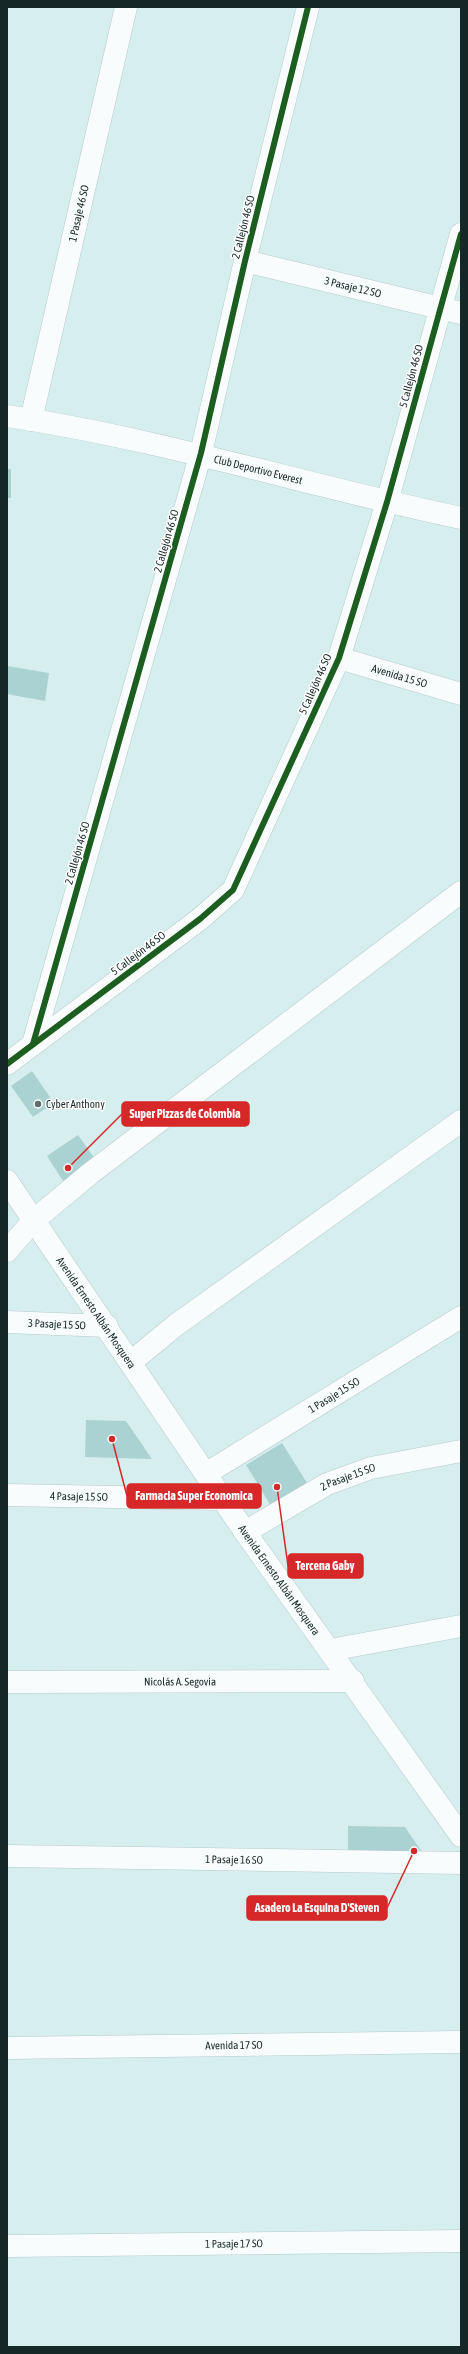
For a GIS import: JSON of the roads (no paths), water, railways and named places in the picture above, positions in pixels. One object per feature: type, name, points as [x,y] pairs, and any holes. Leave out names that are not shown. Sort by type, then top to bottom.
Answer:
[{"type":"street","name":"1 Pasaje 46 SO","points":[[31,420],[126,7]]},
{"type":"street","name":"2 Callejón 46 SO","points":[[33,1044],[201,453],[245,261],[308,7]]},
{"type":"street","name":"5 Callejón 46 SO","points":[[33,1044],[200,919],[233,890],[339,658],[387,502],[451,311],[461,234]]},
{"type":"street","name":"3 Pasaje 12 SO","points":[[245,261],[451,311]]},
{"type":"street","name":"Club Deportivo Everest","points":[[7,416],[201,453],[387,502],[461,518]]},
{"type":"street","name":"Avenida 15 SO","points":[[339,658],[461,694]]},
{"type":"street","points":[[7,1251],[33,1221],[92,1172],[461,892]]},
{"type":"street","points":[[7,1064],[33,1044]]},
{"type":"street","points":[[131,1362],[176,1325],[461,1121]]},
{"type":"street","name":"Avenida Ernesto Albán Mosquera","points":[[7,1181],[207,1473],[245,1532],[353,1681],[461,1836]]},
{"type":"street","name":"1 Pasaje 15 SO","points":[[207,1473],[461,1317]]},
{"type":"street","name":"3 Pasaje 15 SO","points":[[7,1322],[107,1326]]},
{"type":"street","name":"2 Pasaje 15 SO","points":[[245,1532],[327,1484],[370,1468],[461,1451]]},
{"type":"street","name":"4 Pasaje 15 SO","points":[[7,1495],[223,1498]]},
{"type":"street","points":[[330,1650],[461,1626]]},
{"type":"street","name":"Nicolás A. Segovia","points":[[7,1682],[353,1681]]},
{"type":"street","name":"1 Pasaje 16 SO","points":[[7,1856],[461,1863]]},
{"type":"street","name":"Avenida 17 SO","points":[[7,2048],[461,2042]]},
{"type":"street","name":"1 Pasaje 17 SO","points":[[7,2246],[461,2241]]},
{"type":"place","name":"Cyber Anthony","points":[[38,1104]]},
{"type":"place","name":"Super Pizzas de Colombia","points":[[68,1168]]},
{"type":"place","name":"Farmacia Super Economica","points":[[112,1439]]},
{"type":"place","name":"Tercena Gaby","points":[[277,1487]]},
{"type":"place","name":"Asadero La Esquina D'Steven","points":[[414,1851]]}]
